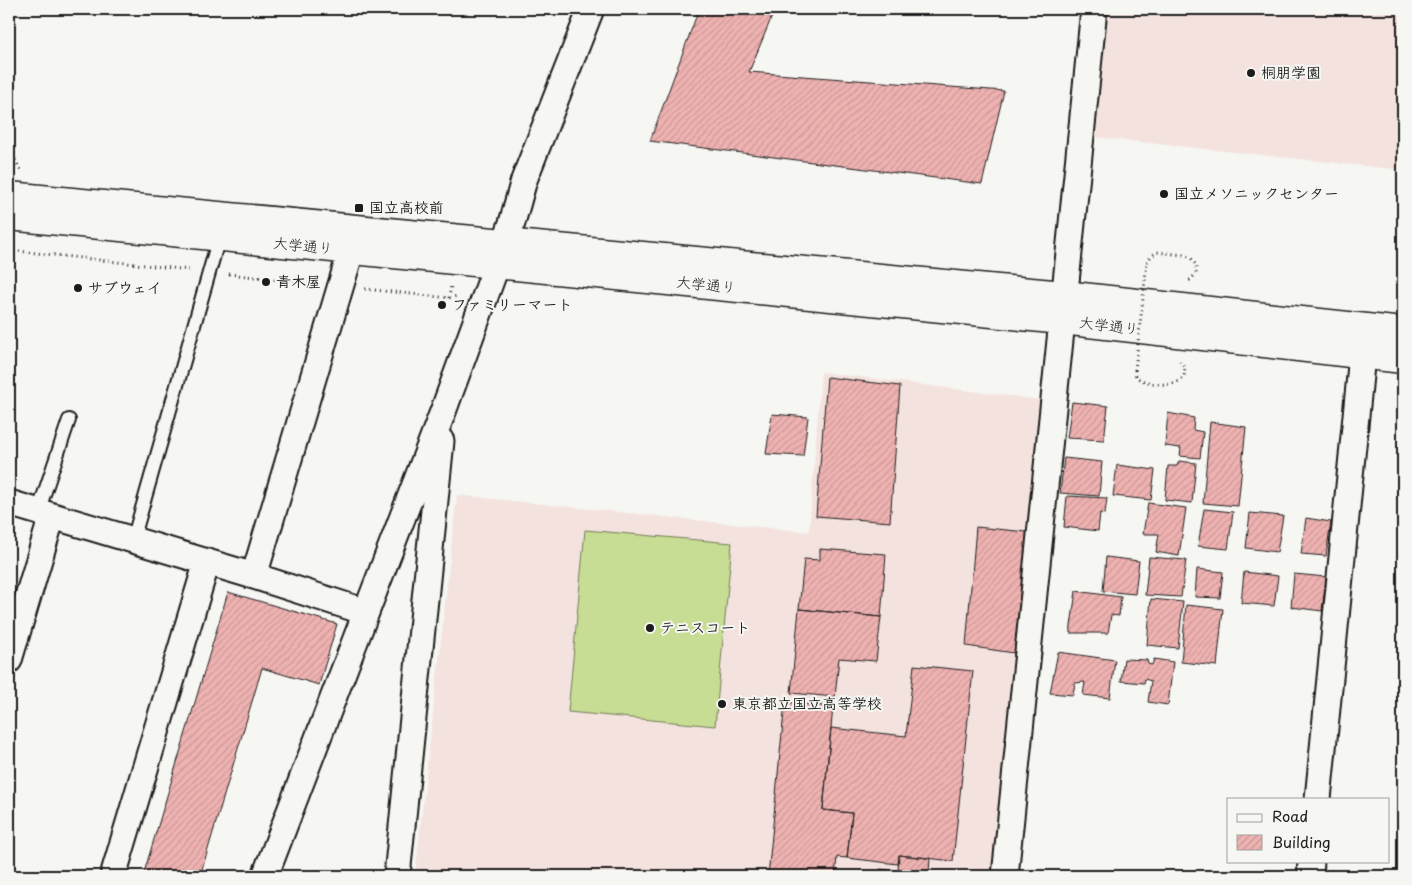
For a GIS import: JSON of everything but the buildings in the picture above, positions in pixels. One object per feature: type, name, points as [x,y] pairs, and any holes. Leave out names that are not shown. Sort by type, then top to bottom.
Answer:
[{"type":"main road","name":"大学通り","points":[[9,196],[222,227],[354,240],[1063,308],[1403,332]]},
{"type":"main road","name":"大学通り","points":[[9,216],[222,227]]},
{"type":"main road","name":"大学通り","points":[[1063,308],[1362,356],[1403,360]]},
{"type":"street","points":[[265,876],[444,409],[512,223],[524,180],[591,9]]},
{"type":"street","points":[[1005,876],[1094,9]]},
{"type":"street","points":[[254,576],[354,240]]},
{"type":"street","points":[[1318,798],[1365,328]]},
{"type":"street","points":[[397,876],[444,409]]},
{"type":"street","points":[[9,503],[254,576],[366,612]]},
{"type":"street","points":[[9,660],[45,514]]},
{"type":"street","points":[[113,876],[206,562]]},
{"type":"street","points":[[1310,876],[1311,862]]},
{"type":"lane","points":[[133,540],[222,227]]},
{"type":"lane","points":[[45,514],[69,420]]},
{"type":"path","points":[[9,21],[12,9]]},
{"type":"path","points":[[9,146],[21,172]]},
{"type":"path","points":[[9,158],[15,159]]},
{"type":"path","points":[[9,170],[15,159]]},
{"type":"path","points":[[9,250],[449,298],[459,296]]},
{"type":"path","points":[[1179,360],[1185,368],[1184,377],[1176,382],[1166,384],[1142,381],[1136,377],[1135,370],[1147,262],[1150,256],[1157,252],[1183,255],[1191,258],[1196,265],[1196,274],[1190,280],[1181,281]]},
{"type":"path","points":[[1142,277],[1152,278]]},
{"type":"path","points":[[1133,352],[1142,353]]},
{"type":"shaded area","name":"桐朋学園","points":[[1106,9],[1403,9],[1403,170],[1093,137]]},
{"type":"shaded area","name":"東京都立国立高等学校","points":[[821,372],[1041,400],[993,876],[415,876],[457,495],[809,532]]},
{"type":"green space","name":"テニスコート","points":[[585,530],[732,543],[715,726],[568,712]]},
{"type":"place","name":"桐朋学園","points":[[1251,73]]},
{"type":"place","name":"国立メソニックセンター","points":[[1164,194]]},
{"type":"place","name":"国立高校前","points":[[359,208]]},
{"type":"place","name":"青木屋","points":[[266,282]]},
{"type":"place","name":"サブウェイ","points":[[78,288]]},
{"type":"place","name":"ファミリーマート","points":[[442,305]]},
{"type":"place","name":"テニスコート","points":[[650,628]]},
{"type":"place","name":"東京都立国立高等学校","points":[[722,704]]}]
